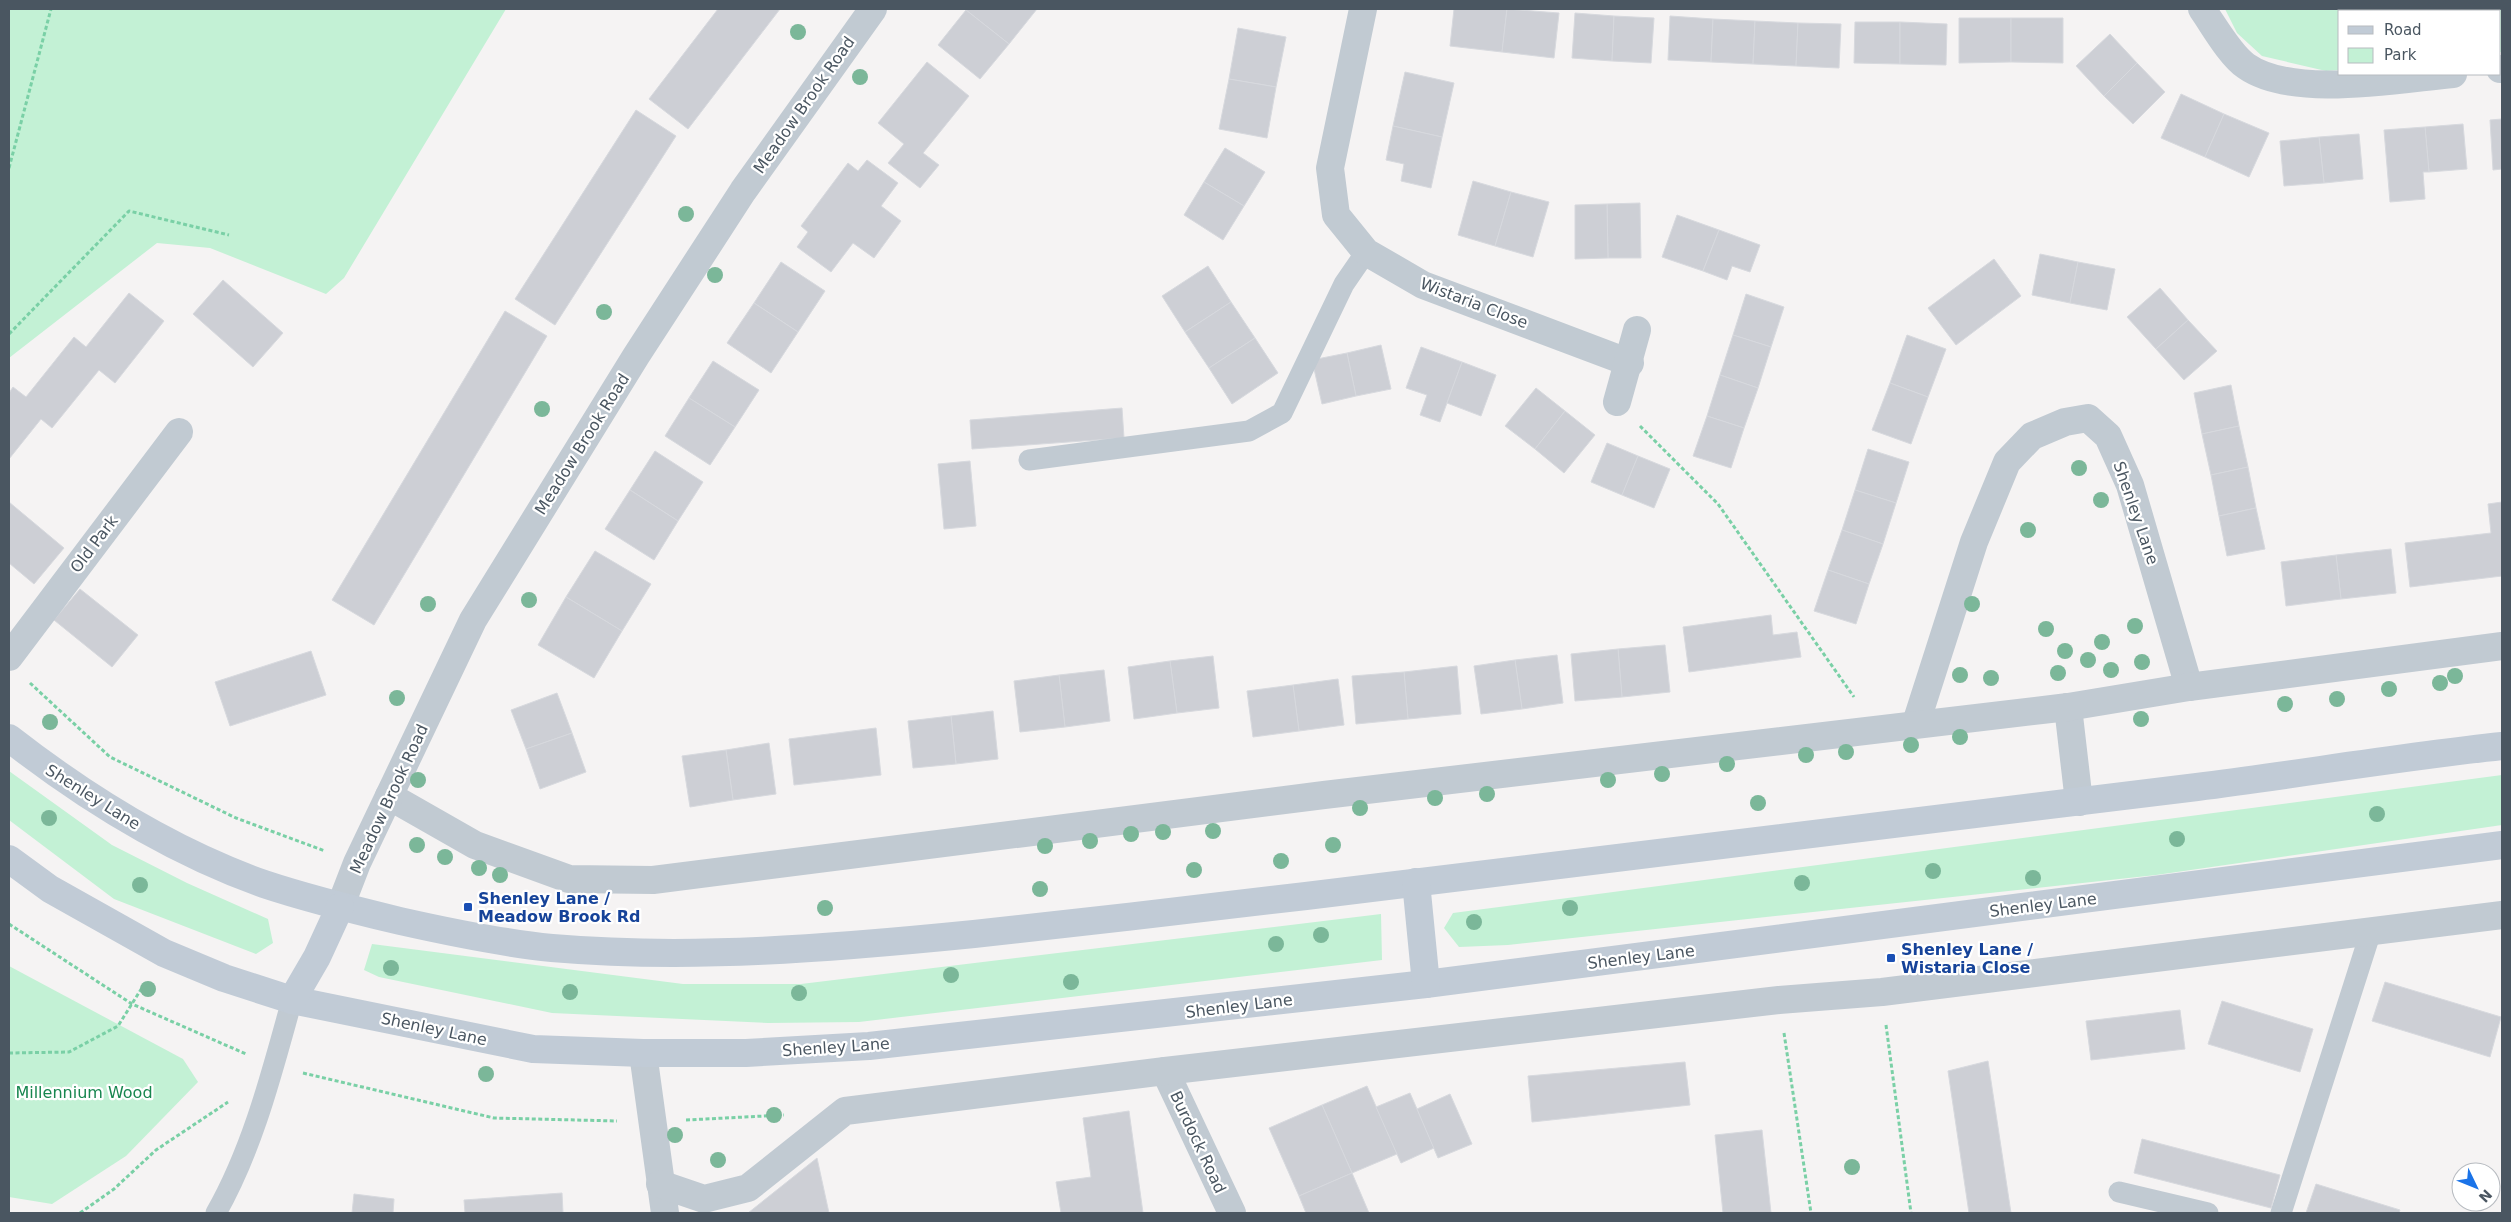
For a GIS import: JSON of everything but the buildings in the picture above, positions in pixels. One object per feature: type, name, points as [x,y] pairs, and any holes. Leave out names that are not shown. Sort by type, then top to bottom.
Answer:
[{"type":"main road","name":"Shenley Lane","points":[[9,738],[58,776],[132,823],[193,854],[260,882],[340,907],[437,930],[548,947],[672,952],[778,950],[913,940],[1114,919],[2209,786],[2395,758],[2502,746]]},
{"type":"main road","name":"Shenley Lane","points":[[9,859],[50,889],[164,953],[224,978],[292,1000],[533,1049],[643,1053],[746,1053],[869,1046],[1426,984],[2502,845]]},
{"type":"main road","points":[[1416,882],[1426,984]]},
{"type":"main road","points":[[292,1000],[317,957],[340,907]]},
{"type":"street","name":"Meadow Brook Road","points":[[340,907],[357,863],[473,620],[636,356],[743,191],[873,9]]},
{"type":"street","name":"Wistaria Close","points":[[1363,9],[1330,168],[1336,215],[1366,252],[1423,285],[1630,363]]},
{"type":"street","points":[[2202,9],[2223,39],[2246,66],[2274,79],[2331,85],[2442,75]]},
{"type":"street","points":[[1617,402],[1630,363],[1637,330]]},
{"type":"street","name":"Shenley Lane","points":[[1916,723],[1974,542],[2007,462],[2032,436],[2065,422],[2088,418],[2108,436],[2130,485],[2189,687]]},
{"type":"street","name":"Old Park","points":[[16,667],[179,432]]},
{"type":"street","points":[[390,796],[475,845],[569,879],[653,880],[1324,795],[1712,750],[1916,723],[2068,707],[2189,687],[2502,646]]},
{"type":"street","points":[[2068,707],[2078,802]]},
{"type":"street","points":[[660,1184],[704,1198],[748,1188],[845,1112],[1165,1071],[1779,1000],[1882,992],[2502,915]]},
{"type":"street","points":[[643,1053],[665,1213]]},
{"type":"street","name":"Burdock Road","points":[[1165,1071],[1232,1213]]},
{"type":"lane","points":[[1029,460],[1249,431],[1282,413],[1344,284],[1366,252]]},
{"type":"lane","points":[[2281,1213],[2372,931]]},
{"type":"lane","points":[[216,1213],[232,1184],[274,1066],[292,1000]]},
{"type":"lane","points":[[2119,1192],[2208,1213]]},
{"type":"path","points":[[9,168],[51,9]]},
{"type":"path","points":[[9,334],[130,212],[229,235]]},
{"type":"path","points":[[1617,402],[1718,504],[1876,728]]},
{"type":"path","points":[[16,667],[110,757],[236,818],[357,863]]},
{"type":"path","points":[[9,924],[132,1004],[274,1066],[494,1118],[652,1121],[787,1114]]},
{"type":"path","points":[[9,1053],[69,1052],[118,1026],[164,953]]},
{"type":"path","points":[[1882,992],[1911,1213]]},
{"type":"path","points":[[1779,1000],[1811,1213]]},
{"type":"path","points":[[80,1213],[114,1189],[156,1150],[233,1098]]},
{"type":"green space","points":[[9,9],[506,9],[344,278],[326,294],[210,248],[157,243],[9,358]]},
{"type":"green space","points":[[2225,9],[2502,9],[2502,52],[2501,10],[2338,10],[2338,70],[2326,71],[2262,56],[2237,33]]},
{"type":"green space","points":[[9,771],[112,845],[187,883],[268,919],[273,943],[256,954],[114,899],[9,820]]},
{"type":"green space","points":[[2502,775],[2502,825],[2156,875],[1508,945],[1459,947],[1444,928],[1453,913]]},
{"type":"green space","points":[[1381,914],[1382,960],[859,1022],[768,1023],[552,1013],[379,977],[364,970],[372,944],[683,984],[801,984]]},
{"type":"green space","name":"Millennium Wood","points":[[9,966],[183,1059],[198,1082],[126,1156],[52,1204],[9,1197]]},
{"type":"place","name":"Shenley Lane / Meadow Brook Rd","points":[[468,907]]},
{"type":"place","name":"Shenley Lane / Wistaria Close","points":[[1891,958]]}]
